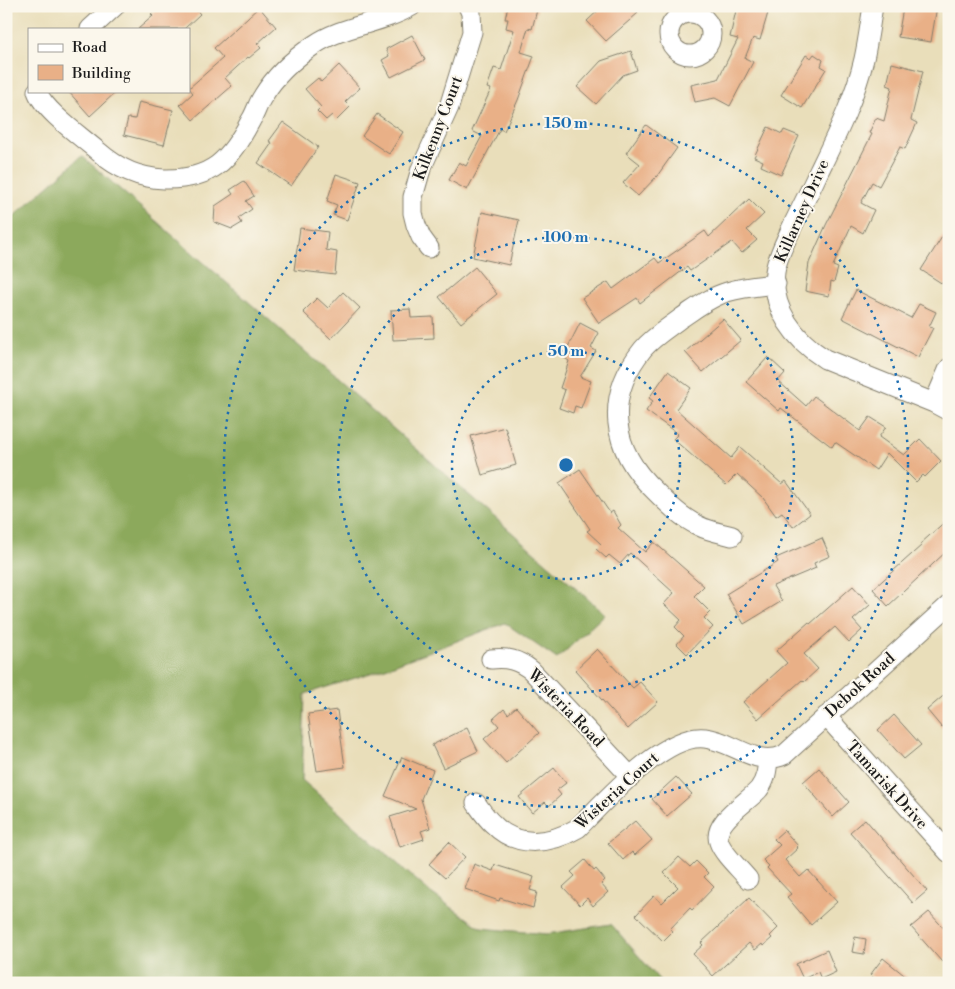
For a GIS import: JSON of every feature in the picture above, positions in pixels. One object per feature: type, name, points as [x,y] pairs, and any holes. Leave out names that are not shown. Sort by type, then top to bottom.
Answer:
[{"type":"street","points":[[91,28],[115,6]]},
{"type":"street","points":[[38,92],[44,104],[102,154],[132,173],[176,179],[202,174],[221,164],[238,143],[263,96],[279,75],[313,46],[334,34],[398,14],[412,6]]},
{"type":"street","name":"Kilkenny Court","points":[[429,248],[416,225],[413,197],[422,169],[449,106],[472,32],[468,6]]},
{"type":"street","name":"Killarney Drive","points":[[873,6],[866,52],[858,82],[833,141],[780,253],[775,273],[778,305],[786,322],[797,337],[825,359],[941,407]]},
{"type":"street","points":[[732,536],[700,527],[675,510],[644,481],[629,460],[621,441],[618,404],[621,387],[629,370],[644,348],[662,332],[703,303],[725,292],[776,284]]},
{"type":"street","points":[[941,407],[949,368]]},
{"type":"street","name":"Debok Road","points":[[768,760],[784,754],[949,605]]},
{"type":"street","name":"Wisteria Road","points":[[491,659],[504,658],[519,661],[532,670],[631,777]]},
{"type":"street","name":"Tamarisk Drive","points":[[826,716],[949,853]]},
{"type":"street","name":"Wisteria Court","points":[[476,803],[493,825],[509,836],[521,841],[545,842],[566,835],[578,828],[661,751],[678,742],[692,738],[706,738],[768,760]]},
{"type":"street","points":[[748,879],[723,850],[719,842],[718,833],[722,824],[759,789],[766,778],[768,760]]},
{"type":"green space","points":[[82,156],[605,614],[557,659],[505,623],[380,670],[305,694],[302,780],[431,893],[481,928],[547,934],[611,924],[662,983],[6,983],[6,223]]},
{"type":"building","points":[[160,6],[193,6],[200,14],[185,28],[139,28],[153,16],[151,14]]},
{"type":"building","points":[[508,6],[538,6],[532,29],[528,28],[521,52],[534,56],[504,131],[500,129],[467,190],[449,180],[459,162],[466,166],[482,136],[472,131],[491,89],[487,88],[494,68],[501,70],[514,30],[506,28],[508,19],[505,19]]},
{"type":"building","points":[[603,6],[632,6],[638,13],[606,41],[587,21]]},
{"type":"building","points":[[737,6],[770,6],[760,40],[753,38],[745,58],[753,62],[730,106],[715,98],[695,102],[691,85],[718,79],[738,39],[730,37]]},
{"type":"building","points":[[912,6],[937,6],[931,42],[898,37],[903,8],[911,9]]},
{"type":"building","points":[[259,7],[276,27],[257,44],[261,48],[225,78],[232,86],[193,120],[180,105],[193,93],[190,87],[223,58],[214,48]]},
{"type":"building","points":[[412,35],[425,60],[391,77],[382,60],[389,56],[386,49]]},
{"type":"building","points":[[631,51],[637,70],[623,75],[596,104],[577,87],[601,61]]},
{"type":"building","points":[[814,54],[823,60],[821,66],[826,69],[802,108],[781,95],[806,55],[811,58]]},
{"type":"building","points":[[892,63],[923,71],[911,120],[917,123],[905,149],[900,147],[879,186],[872,182],[861,203],[874,210],[863,233],[851,226],[833,266],[838,268],[834,282],[831,281],[829,296],[805,291],[809,263],[826,225],[872,134],[869,133],[876,118],[884,121],[892,87],[887,85]]},
{"type":"building","points":[[339,65],[360,88],[345,102],[350,107],[337,120],[332,115],[326,120],[317,111],[321,107],[305,89],[318,78],[321,82]]},
{"type":"building","points":[[69,92],[116,92],[90,116]]},
{"type":"building","points":[[139,102],[173,110],[164,145],[124,135],[128,118],[135,119]]},
{"type":"building","points":[[377,114],[403,132],[389,154],[362,136]]},
{"type":"building","points":[[283,122],[318,147],[291,186],[258,163],[272,143],[269,141]]},
{"type":"building","points":[[646,125],[677,148],[657,176],[638,196],[623,183],[640,164],[626,153]]},
{"type":"building","points":[[768,127],[782,134],[784,130],[799,136],[781,175],[761,166],[763,161],[754,157]]},
{"type":"building","points":[[336,174],[360,182],[347,220],[333,215],[337,205],[327,201]]},
{"type":"building","points":[[244,181],[254,196],[246,201],[252,209],[239,218],[242,223],[232,229],[214,222],[215,206],[233,194],[230,190]]},
{"type":"building","points":[[749,199],[764,214],[747,230],[757,240],[742,253],[732,242],[690,271],[687,267],[640,303],[637,298],[599,323],[582,298],[608,282],[613,289],[655,258],[659,263],[705,231],[709,237]]},
{"type":"building","points":[[482,212],[519,220],[509,265],[473,257]]},
{"type":"building","points":[[949,226],[949,288],[921,270]]},
{"type":"building","points":[[300,228],[328,232],[326,250],[337,252],[335,275],[294,270]]},
{"type":"building","points":[[475,267],[497,294],[461,323],[439,297]]},
{"type":"building","points":[[856,290],[911,318],[919,304],[936,312],[929,327],[933,328],[918,357],[842,318]]},
{"type":"building","points":[[343,292],[360,308],[331,339],[303,312],[317,298],[328,308]]},
{"type":"building","points":[[410,309],[411,318],[433,317],[434,338],[393,340],[391,310]]},
{"type":"building","points":[[723,319],[741,340],[703,372],[685,352]]},
{"type":"building","points":[[580,323],[599,333],[591,348],[596,351],[580,377],[591,381],[581,408],[575,406],[573,413],[559,408],[565,390],[560,388],[569,361],[563,357]]},
{"type":"building","points":[[768,357],[785,373],[778,381],[806,406],[814,396],[860,431],[870,417],[886,427],[879,437],[904,455],[920,439],[941,461],[925,477],[923,475],[916,482],[887,453],[876,470],[835,442],[832,447],[781,408],[779,411],[746,382]]},
{"type":"building","points":[[668,371],[691,388],[676,409],[731,458],[740,447],[782,484],[786,481],[810,514],[793,527],[782,512],[776,516],[763,498],[737,474],[726,485],[673,439],[678,434],[646,411],[653,401],[649,398]]},
{"type":"building","points":[[505,427],[516,465],[482,475],[471,436]]},
{"type":"building","points":[[580,469],[610,513],[613,511],[621,525],[618,528],[645,552],[654,542],[704,586],[694,596],[710,612],[704,618],[713,627],[687,654],[677,644],[684,636],[675,627],[681,620],[664,604],[674,593],[630,553],[620,564],[609,555],[606,558],[596,549],[601,544],[587,531],[590,529],[559,483]]},
{"type":"building","points":[[949,518],[949,549],[888,606],[873,589]]},
{"type":"building","points":[[822,538],[830,556],[814,563],[816,568],[773,586],[782,601],[744,624],[726,594],[778,562],[776,558]]},
{"type":"building","points":[[853,586],[870,605],[853,620],[862,630],[849,642],[835,627],[804,654],[818,669],[804,682],[802,680],[758,719],[743,702],[787,663],[776,651]]},
{"type":"building","points":[[597,649],[633,688],[640,682],[658,702],[628,729],[575,670]]},
{"type":"building","points":[[949,691],[949,722],[942,728],[927,710]]},
{"type":"building","points":[[516,707],[539,733],[506,763],[484,739],[499,726],[493,719],[504,709],[508,714]]},
{"type":"building","points":[[337,710],[345,767],[317,771],[308,714]]},
{"type":"building","points":[[894,715],[921,745],[904,759],[878,730]]},
{"type":"building","points":[[467,728],[478,751],[443,768],[432,745]]},
{"type":"building","points":[[402,757],[433,770],[421,799],[430,828],[421,831],[424,839],[400,847],[390,817],[416,809],[385,796]]},
{"type":"building","points":[[554,768],[566,783],[557,790],[561,795],[549,806],[545,802],[532,813],[519,797]]},
{"type":"building","points":[[819,768],[849,802],[833,817],[803,782]]},
{"type":"building","points":[[676,777],[692,794],[667,816],[652,799]]},
{"type":"building","points":[[865,819],[927,891],[913,903],[850,832]]},
{"type":"building","points":[[635,821],[652,840],[635,855],[632,852],[623,860],[608,843]]},
{"type":"building","points":[[784,830],[798,846],[785,860],[800,877],[808,870],[837,902],[811,925],[787,897],[791,894],[767,868],[769,866],[763,860],[780,845],[774,839]]},
{"type":"building","points":[[449,842],[465,857],[445,878],[429,864]]},
{"type":"building","points":[[679,857],[690,867],[696,861],[708,873],[704,877],[714,887],[670,929],[673,931],[663,941],[636,915],[654,896],[662,903],[678,887],[664,873]]},
{"type":"building","points":[[585,860],[605,880],[601,884],[608,892],[593,906],[587,898],[580,905],[563,887],[575,876],[571,872]]},
{"type":"building","points":[[474,864],[493,871],[495,865],[534,877],[530,890],[537,892],[533,908],[500,898],[499,901],[465,889]]},
{"type":"building","points":[[749,898],[778,928],[770,936],[772,938],[763,946],[762,944],[755,950],[749,943],[713,976],[693,954],[703,945],[701,943]]},
{"type":"building","points":[[929,912],[949,934],[949,956],[942,962],[911,927]]},
{"type":"building","points":[[855,937],[866,939],[864,954],[852,952]]},
{"type":"building","points":[[827,950],[836,972],[821,979],[818,972],[803,979],[796,964]]},
{"type":"building","points":[[883,958],[914,983],[879,983],[870,975]]}]
